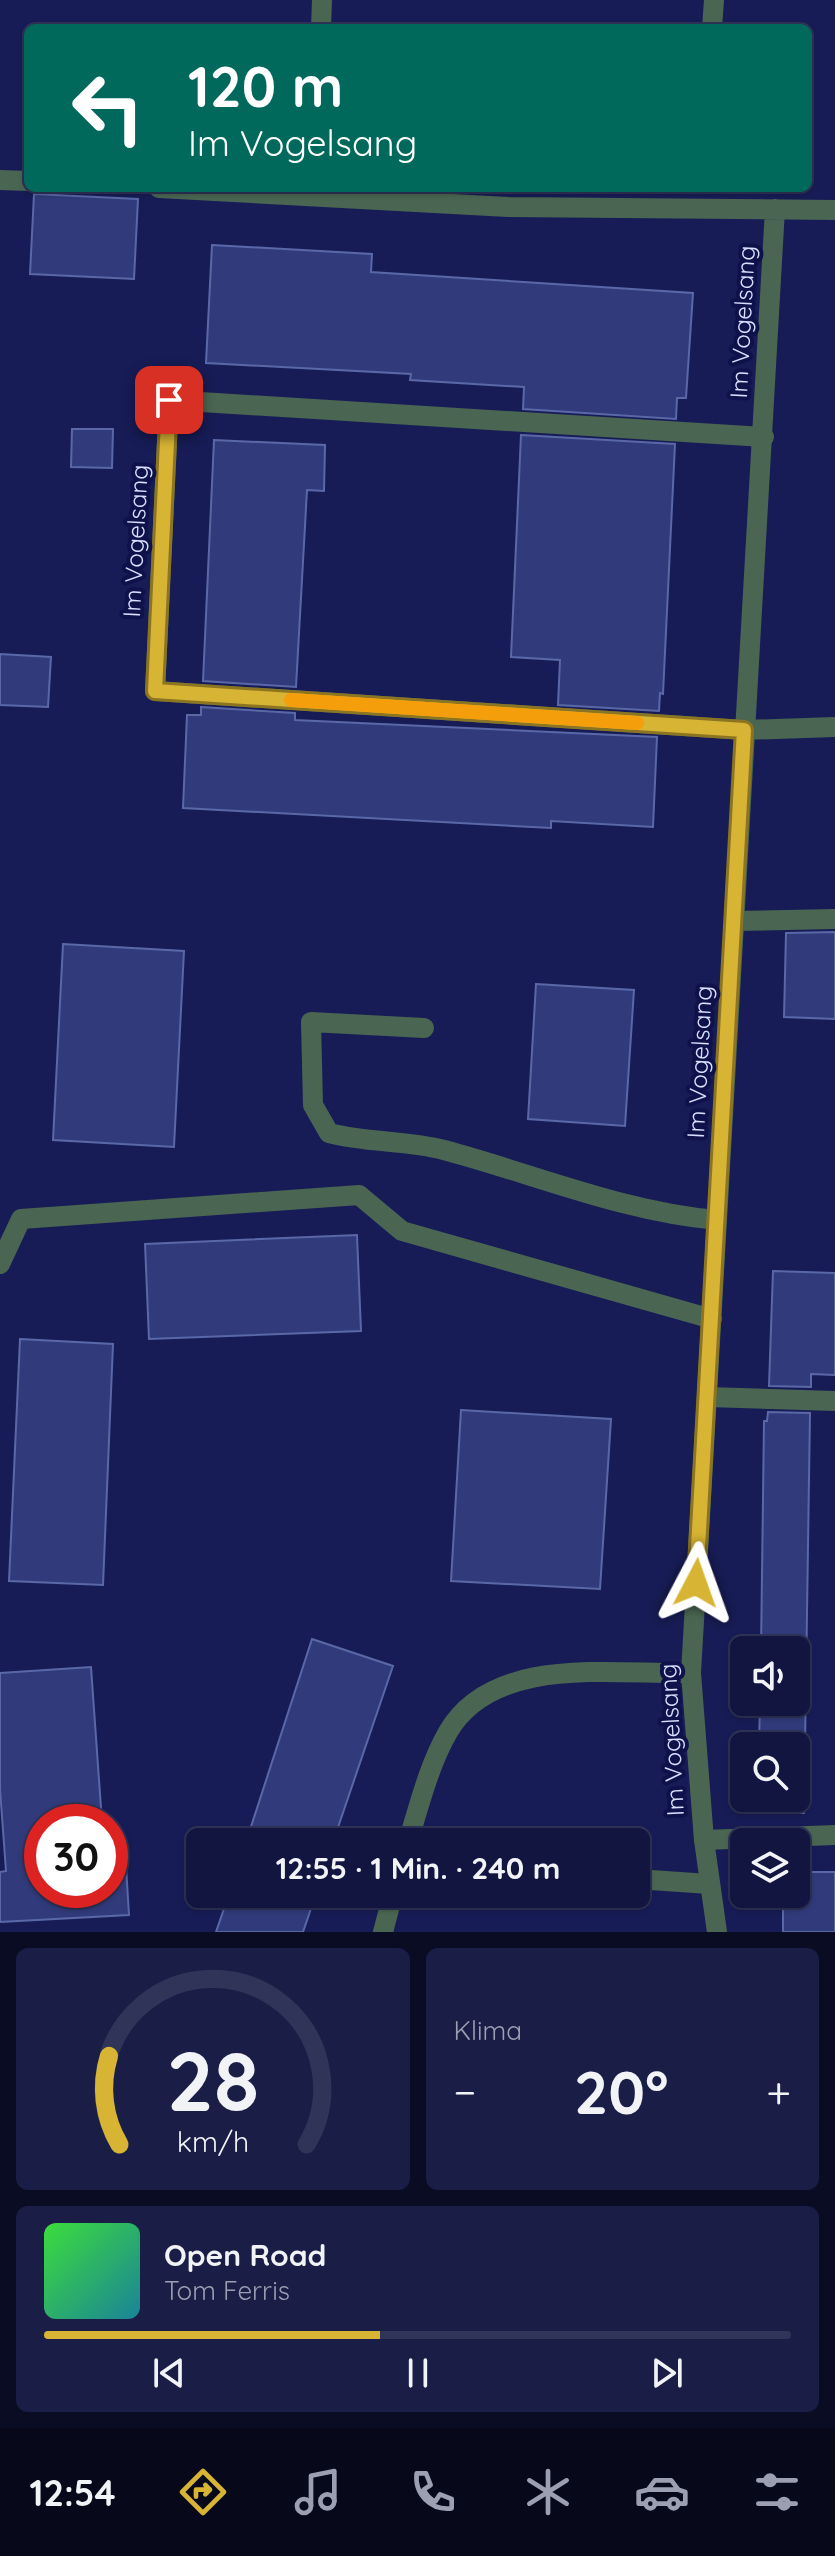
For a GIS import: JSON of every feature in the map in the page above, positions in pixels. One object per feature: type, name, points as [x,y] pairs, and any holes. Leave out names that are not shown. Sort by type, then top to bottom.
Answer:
[{"type":"street","points":[[321,24],[322,0]]},
{"type":"street","points":[[712,24],[714,0]]},
{"type":"street","points":[[0,180],[24,181]]},
{"type":"street","points":[[284,192],[508,207],[706,198],[775,209],[835,210]]},
{"type":"street","name":"Im Vogelsang","points":[[717,1932],[704,1840],[691,1673],[775,209]]},
{"type":"street","name":"Im Vogelsang","points":[[744,730],[155,691],[169,400],[764,437]]},
{"type":"street","points":[[744,730],[835,727]]},
{"type":"street","points":[[734,921],[835,919]]},
{"type":"street","points":[[424,1028],[311,1022],[313,1105],[329,1133],[358,1141],[439,1148],[653,1210],[717,1220]]},
{"type":"street","points":[[0,1264],[21,1219],[359,1195],[402,1231],[712,1319]]},
{"type":"street","points":[[708,1397],[835,1401]]},
{"type":"street","points":[[413,1828],[441,1745],[477,1697],[510,1683],[543,1676],[691,1673]]},
{"type":"street","name":"Im Vogelsang","points":[[704,1840],[835,1835]]},
{"type":"street","points":[[650,1880],[709,1884]]},
{"type":"street","points":[[383,1932],[389,1908]]},
{"type":"building","points":[[34,194],[138,199],[134,279],[30,274]]},
{"type":"building","points":[[212,245],[372,254],[371,272],[693,293],[686,398],[677,398],[676,419],[523,409],[524,387],[410,380],[411,374],[206,363]]},
{"type":"building","points":[[72,429],[113,429],[112,468],[71,467]]},
{"type":"building","points":[[521,435],[675,444],[663,694],[660,693],[659,711],[558,705],[560,660],[511,657]]},
{"type":"building","points":[[214,440],[325,445],[324,491],[307,490],[296,687],[203,681]]},
{"type":"building","points":[[0,654],[51,657],[48,707],[0,705]]},
{"type":"building","points":[[201,707],[295,713],[295,720],[657,737],[653,827],[551,821],[551,828],[183,808],[187,715],[201,715]]},
{"type":"building","points":[[835,932],[835,1019],[784,1017],[786,933]]},
{"type":"building","points":[[63,944],[184,951],[174,1147],[53,1140]]},
{"type":"building","points":[[536,984],[634,990],[625,1126],[528,1119]]},
{"type":"building","points":[[357,1235],[361,1331],[149,1339],[145,1244]]},
{"type":"building","points":[[773,1271],[835,1273],[835,1375],[811,1374],[811,1387],[769,1386]]},
{"type":"building","points":[[20,1339],[113,1344],[103,1585],[9,1581]]},
{"type":"building","points":[[461,1410],[611,1419],[600,1589],[451,1581]]},
{"type":"building","points":[[768,1412],[810,1413],[807,1636],[761,1636],[764,1421],[767,1421]]},
{"type":"building","points":[[312,1639],[393,1666],[338,1828],[251,1828]]},
{"type":"building","points":[[91,1667],[101,1804],[24,1804],[24,1908],[128,1908],[128,1899],[129,1915],[0,1922],[0,1872],[6,1871],[0,1789],[0,1673]]},
{"type":"building","points":[[760,1716],[805,1716],[805,1732],[759,1732]]},
{"type":"building","points":[[758,1812],[804,1812],[804,1813]]},
{"type":"building","points":[[810,1872],[835,1872],[835,1932],[783,1932],[783,1908],[810,1908]]},
{"type":"building","points":[[224,1908],[311,1908],[303,1932],[216,1932]]},
{"type":"slow traffic","points":[[291,700],[637,723]]},
{"type":"route","points":[[169,400],[155,691],[744,730],[696,1583]]}]
